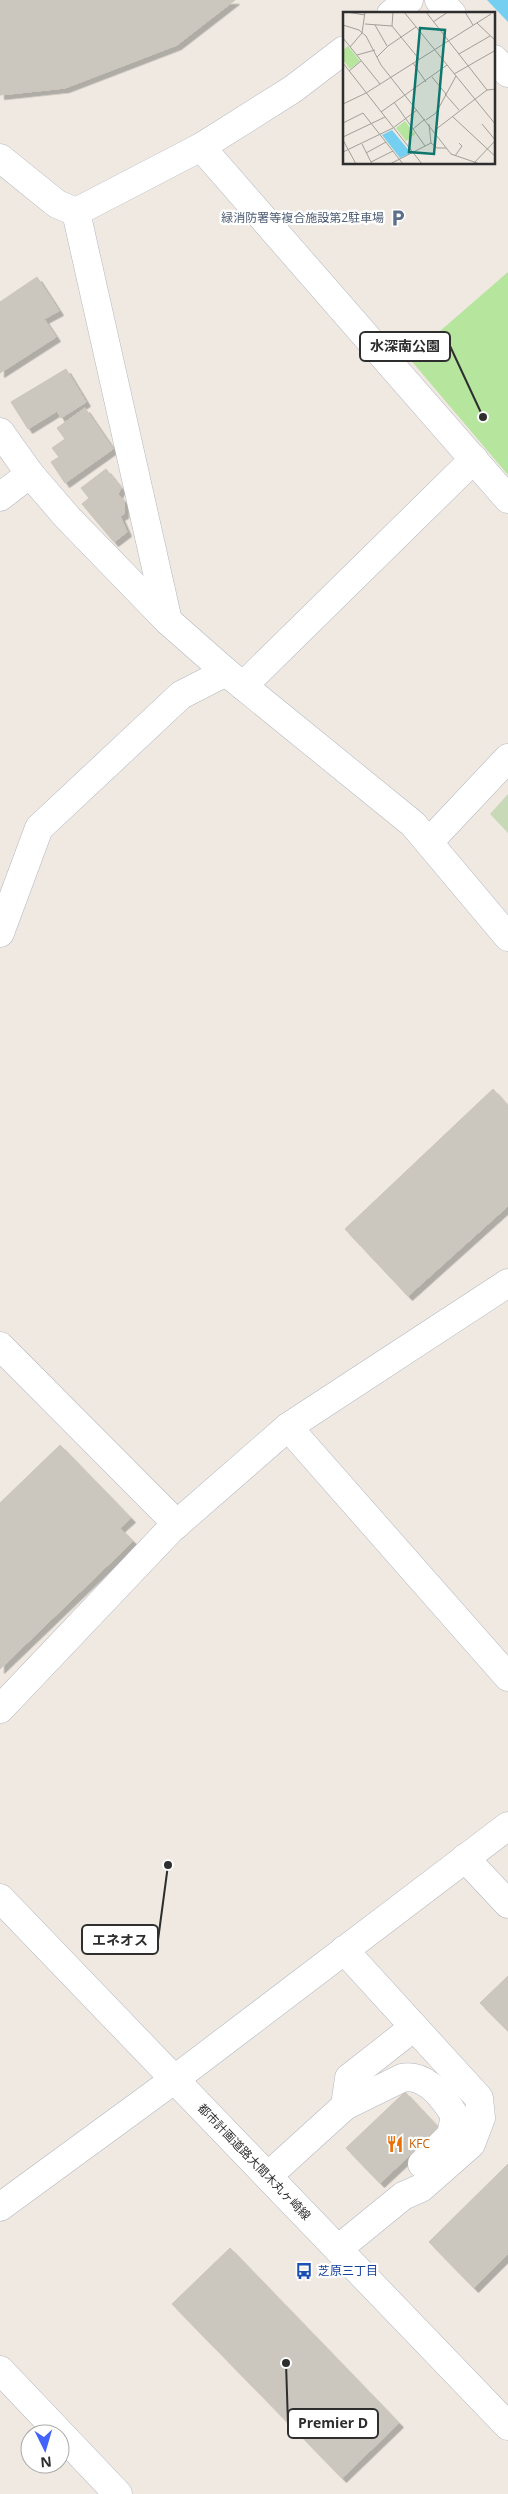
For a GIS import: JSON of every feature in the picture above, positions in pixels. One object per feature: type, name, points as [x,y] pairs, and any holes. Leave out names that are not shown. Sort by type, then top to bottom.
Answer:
[{"type":"street","points":[[394,12],[409,0]]},
{"type":"street","points":[[439,0],[450,12]]},
{"type":"street","points":[[76,212],[201,147],[278,100],[343,51]]},
{"type":"street","points":[[496,61],[508,73]]},
{"type":"street","points":[[201,147],[508,499]]},
{"type":"street","points":[[0,158],[57,204],[76,212]]},
{"type":"street","points":[[76,212],[168,621]]},
{"type":"street","points":[[0,432],[30,474],[67,517],[168,621],[235,679],[413,824],[508,937]]},
{"type":"street","points":[[0,933],[39,828],[181,695],[235,679],[474,459]]},
{"type":"street","points":[[0,497],[30,474]]},
{"type":"street","points":[[428,842],[508,758]]},
{"type":"street","points":[[0,1709],[177,1524],[288,1427],[508,1283]]},
{"type":"street","points":[[0,1346],[177,1524]]},
{"type":"street","points":[[288,1427],[508,1677]]},
{"type":"street","points":[[0,2206],[175,2079],[508,1826]]},
{"type":"street","points":[[465,1858],[508,1904]]},
{"type":"street","name":"都市計画道路大間木丸ヶ崎線","points":[[0,1898],[508,2426]]},
{"type":"street","points":[[338,2249],[403,2196],[421,2188],[471,2144],[482,2118],[479,2098],[344,1950]]},
{"type":"street","points":[[345,2106],[349,2078],[414,2027]]},
{"type":"street","points":[[268,2176],[345,2106],[402,2078],[412,2076],[429,2085],[450,2106],[455,2116],[451,2135],[442,2146],[406,2178],[403,2196]]},
{"type":"street","points":[[0,2370],[118,2494]]},
{"type":"green space","points":[[508,272],[508,475],[409,358]]},
{"type":"green space","points":[[508,794],[508,833],[490,814]]},
{"type":"water","points":[[487,0],[508,0],[508,22]]},
{"type":"building","points":[[0,0],[235,0],[177,45],[65,88],[0,95]]},
{"type":"building","points":[[37,277],[59,311],[44,319],[56,337],[0,373],[0,302]]},
{"type":"building","points":[[66,369],[86,402],[61,418],[57,411],[28,429],[11,402]]},
{"type":"building","points":[[85,408],[113,449],[65,483],[51,462],[59,457],[52,448],[65,439],[57,428]]},
{"type":"building","points":[[106,469],[121,488],[118,494],[124,501],[124,514],[120,516],[127,532],[114,542],[82,504],[89,498],[81,488]]},
{"type":"building","points":[[493,1089],[508,1106],[508,1206],[408,1296],[345,1229]]},
{"type":"building","points":[[60,1445],[131,1518],[120,1528],[133,1541],[0,1669],[0,1503]]},
{"type":"building","points":[[508,1976],[508,2031],[480,2003]]},
{"type":"building","points":[[405,2092],[439,2128],[380,2183],[346,2148]]},
{"type":"building","points":[[508,2164],[508,2254],[474,2288],[429,2242]]},
{"type":"building","points":[[230,2248],[399,2423],[342,2478],[172,2304]]},
{"type":"place","name":"緑消防署等複合施設第2駐車場","points":[[398,218]]},
{"type":"place","name":"水深南公園","points":[[483,417]]},
{"type":"place","name":"エネオス","points":[[168,1865]]},
{"type":"place","name":"KFC","points":[[395,2144]]},
{"type":"place","name":"芝原三丁目","points":[[304,2271]]},
{"type":"place","name":"Premier D","points":[[286,2363]]}]
